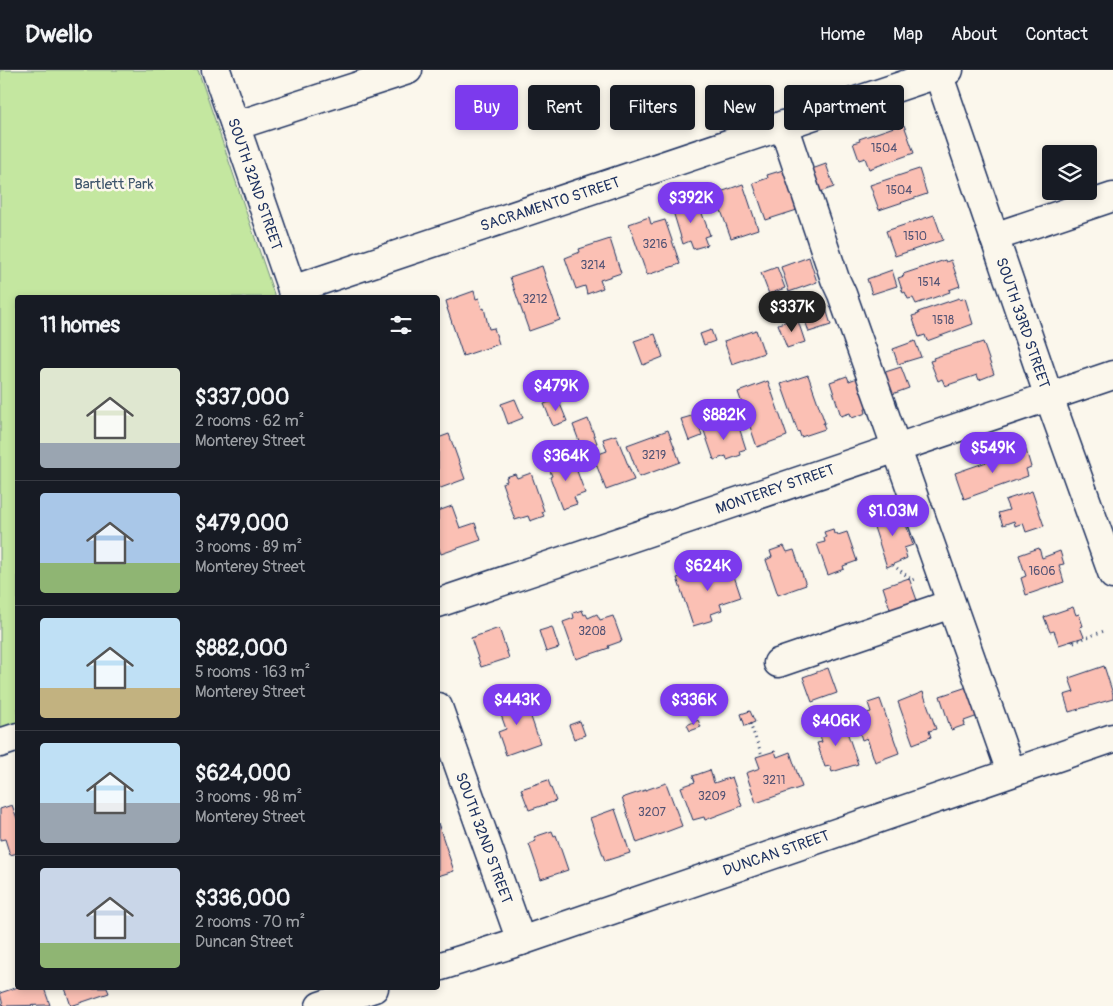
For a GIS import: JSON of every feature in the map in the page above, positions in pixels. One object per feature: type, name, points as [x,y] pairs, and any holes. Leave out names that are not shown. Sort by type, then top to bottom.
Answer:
[{"type":"street","name":"SOUTH 32ND STREET","points":[[216,70],[293,294]]},
{"type":"street","points":[[235,126],[408,70]]},
{"type":"street","name":"SACRAMENTO STREET","points":[[900,85],[941,71]]},
{"type":"street","name":"SOUTH 33RD STREET","points":[[941,71],[994,237],[1049,397],[1111,562]]},
{"type":"street","name":"SACRAMENTO STREET","points":[[293,294],[784,125]]},
{"type":"street","points":[[786,130],[835,279],[898,448],[1011,772]]},
{"type":"street","points":[[994,237],[1113,198]]},
{"type":"street","name":"MONTEREY STREET","points":[[440,602],[1113,375]]},
{"type":"street","points":[[778,663],[951,604]]},
{"type":"street","name":"SOUTH 32ND STREET","points":[[440,713],[521,941]]},
{"type":"street","name":"DUNCAN STREET","points":[[440,967],[1113,738]]},
{"type":"street","points":[[0,743],[15,739]]},
{"type":"street","points":[[320,1006],[368,990]]},
{"type":"path","points":[[893,565],[912,580],[919,577]]},
{"type":"path","points":[[1071,641],[1071,643],[1104,631]]},
{"type":"path","points":[[750,724],[762,755]]},
{"type":"green space","name":"Bartlett Park","points":[[0,70],[198,70],[274,295],[15,295],[15,724],[0,729]]},
{"type":"building","points":[[904,125],[914,153],[869,169],[865,158],[859,160],[853,143],[860,141],[859,139],[885,130],[904,130]]},
{"type":"building","points":[[826,164],[834,187],[820,192],[812,169]]},
{"type":"building","points":[[919,169],[927,194],[879,210],[870,185]]},
{"type":"building","points":[[783,170],[797,210],[766,220],[753,183],[768,178],[767,175]]},
{"type":"building","points":[[743,184],[758,229],[731,238],[715,194]]},
{"type":"building","points":[[697,200],[710,235],[704,237],[707,245],[693,249],[690,241],[683,244],[672,208]]},
{"type":"building","points":[[934,215],[943,240],[895,256],[886,231]]},
{"type":"building","points":[[649,217],[651,224],[665,220],[680,264],[647,275],[629,224]]},
{"type":"building","points":[[610,239],[621,273],[600,280],[603,288],[587,294],[585,286],[576,289],[565,258],[580,252],[579,249]]},
{"type":"building","points":[[809,257],[817,282],[789,292],[781,267]]},
{"type":"building","points":[[945,260],[946,262],[951,260],[960,286],[949,290],[950,292],[916,304],[913,298],[908,299],[905,292],[903,293],[898,278],[904,276],[903,274]]},
{"type":"building","points":[[542,266],[560,320],[529,331],[510,277]]},
{"type":"building","points":[[777,267],[785,288],[769,294],[761,273]]},
{"type":"building","points":[[892,270],[897,286],[872,294],[867,279]]},
{"type":"building","points":[[474,291],[476,299],[479,298],[482,309],[484,308],[489,329],[494,328],[499,344],[463,356],[446,301]]},
{"type":"building","points":[[959,298],[960,300],[965,298],[973,324],[927,341],[925,335],[919,337],[912,316],[919,314],[918,312]]},
{"type":"building","points":[[824,302],[831,325],[809,332],[801,309]]},
{"type":"building","points":[[797,318],[805,342],[787,348],[778,324]]},
{"type":"building","points":[[711,330],[715,341],[704,345],[700,334]]},
{"type":"building","points":[[756,330],[764,353],[732,364],[724,341]]},
{"type":"building","points":[[655,334],[663,357],[643,365],[634,341]]},
{"type":"building","points":[[915,341],[921,357],[898,364],[893,349]]},
{"type":"building","points":[[983,342],[994,374],[979,380],[977,375],[945,386],[942,379],[938,381],[930,361],[934,360],[933,358]]},
{"type":"building","points":[[901,367],[909,388],[887,396],[879,374]]},
{"type":"building","points":[[808,375],[825,423],[823,423],[825,429],[801,437],[781,384]]},
{"type":"building","points":[[847,376],[849,381],[857,378],[868,408],[865,409],[866,413],[852,418],[850,413],[841,416],[830,382]]},
{"type":"building","points":[[768,381],[787,436],[757,447],[738,392]]},
{"type":"building","points":[[515,399],[523,418],[508,424],[501,404]]},
{"type":"building","points":[[558,399],[567,421],[553,426],[544,404]]},
{"type":"building","points":[[695,415],[702,436],[689,441],[681,419]]},
{"type":"building","points":[[588,419],[597,443],[582,449],[573,425]]},
{"type":"building","points":[[717,420],[720,430],[738,424],[746,449],[740,451],[741,455],[727,460],[726,456],[714,460],[702,425]]},
{"type":"building","points":[[668,430],[680,462],[639,477],[627,445]]},
{"type":"building","points":[[449,434],[465,479],[440,488],[440,437]]},
{"type":"building","points":[[616,435],[634,480],[606,490],[593,456],[607,451],[603,439]]},
{"type":"building","points":[[1026,450],[1031,467],[1026,469],[1028,476],[964,499],[955,473],[1018,451]]},
{"type":"building","points":[[564,457],[566,463],[573,460],[585,493],[574,497],[577,504],[562,509],[547,463]]},
{"type":"building","points":[[531,473],[544,516],[530,521],[528,516],[515,520],[502,483],[507,481],[506,477],[515,474],[517,478]]},
{"type":"building","points":[[1032,491],[1044,526],[1026,532],[1023,523],[1015,526],[1014,521],[1003,525],[998,513],[1009,510],[1005,500]]},
{"type":"building","points":[[452,506],[460,528],[475,523],[481,540],[441,554],[440,510]]},
{"type":"building","points":[[891,509],[894,516],[902,513],[913,545],[904,548],[907,558],[887,567],[873,524],[881,521],[878,513]]},
{"type":"building","points":[[833,529],[834,534],[837,533],[838,535],[847,532],[857,561],[843,566],[844,569],[828,575],[817,544],[825,542],[824,532]]},
{"type":"building","points":[[784,546],[787,552],[794,550],[806,585],[778,595],[766,560],[772,557],[770,551]]},
{"type":"building","points":[[1039,548],[1042,558],[1060,551],[1064,564],[1059,565],[1064,582],[1026,595],[1021,578],[1026,576],[1019,555]]},
{"type":"building","points":[[730,564],[741,597],[720,604],[722,610],[711,614],[713,620],[693,626],[677,578],[705,569],[706,571]]},
{"type":"building","points":[[909,578],[918,603],[891,612],[883,587]]},
{"type":"building","points":[[1073,607],[1076,615],[1079,614],[1083,626],[1080,627],[1084,637],[1059,645],[1054,631],[1050,632],[1044,617]]},
{"type":"building","points":[[582,610],[588,618],[597,614],[600,620],[613,616],[622,641],[608,646],[609,648],[576,659],[563,622],[574,618],[573,613]]},
{"type":"building","points":[[552,627],[559,648],[546,652],[539,631]]},
{"type":"building","points":[[499,628],[509,658],[481,667],[471,638]]},
{"type":"building","points":[[1104,666],[1113,699],[1069,712],[1064,695],[1074,692],[1069,678]]},
{"type":"building","points":[[828,668],[837,693],[812,702],[803,677]]},
{"type":"building","points":[[967,687],[978,716],[964,721],[965,725],[951,730],[940,696]]},
{"type":"building","points":[[923,692],[936,729],[929,731],[931,737],[913,744],[898,702]]},
{"type":"building","points":[[523,694],[540,743],[506,755],[498,732],[506,729],[501,715],[505,713],[501,702]]},
{"type":"building","points":[[880,699],[899,753],[875,762],[867,738],[862,740],[858,727],[862,725],[861,723],[869,720],[867,713],[871,712],[868,703]]},
{"type":"building","points":[[750,711],[755,722],[745,726],[741,714]]},
{"type":"building","points":[[698,720],[701,727],[690,731],[687,725]]},
{"type":"building","points":[[843,720],[858,764],[832,772],[830,766],[825,767],[817,743],[822,742],[818,729]]},
{"type":"building","points":[[580,721],[585,735],[574,739],[569,725]]},
{"type":"building","points":[[775,751],[777,757],[790,752],[802,787],[756,803],[746,773],[760,768],[756,757]]},
{"type":"building","points":[[710,770],[714,783],[732,777],[742,806],[705,820],[704,817],[693,820],[681,787],[695,782],[693,776]]},
{"type":"building","points":[[548,780],[556,801],[529,810],[521,789]]},
{"type":"building","points":[[666,783],[682,826],[637,843],[622,798]]},
{"type":"building","points":[[12,805],[15,813],[15,854],[10,855],[5,839],[0,840],[0,809]]},
{"type":"building","points":[[615,809],[630,853],[605,861],[590,818]]},
{"type":"building","points":[[440,829],[454,871],[440,875]]},
{"type":"building","points":[[552,831],[554,836],[556,835],[568,870],[541,879],[529,844],[536,841],[534,837]]},
{"type":"building","points":[[15,988],[15,990],[45,990],[50,1005],[3,1006],[0,993]]},
{"type":"building","points":[[66,990],[108,990],[109,993],[71,1006]]}]
